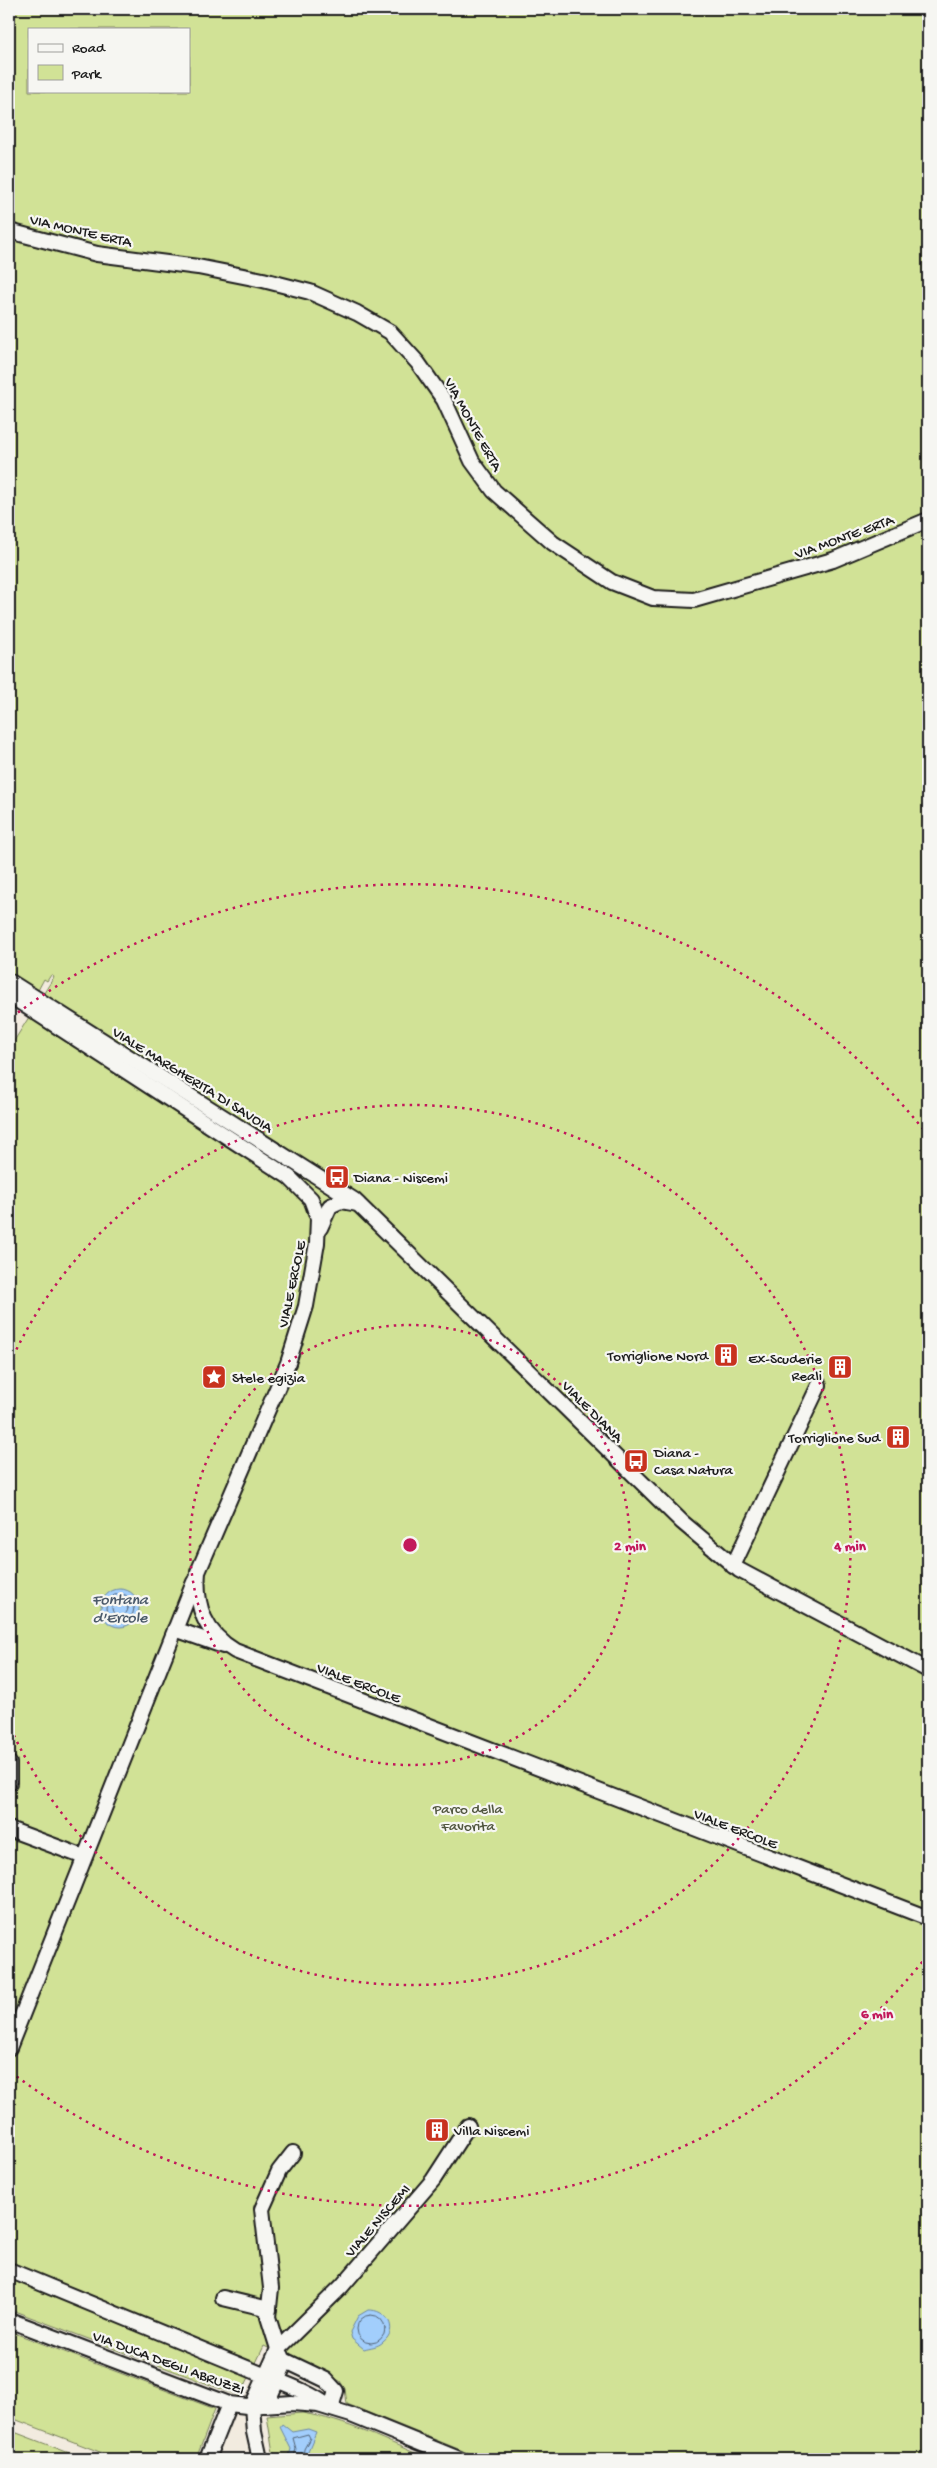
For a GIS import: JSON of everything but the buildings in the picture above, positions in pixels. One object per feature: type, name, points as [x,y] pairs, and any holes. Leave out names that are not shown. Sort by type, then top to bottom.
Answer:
[{"type":"street","name":"VIA MONTE ERTA","points":[[9,231],[97,254],[198,267],[310,292],[342,305],[390,332],[418,363],[444,400],[472,461],[494,491],[553,543],[612,582],[654,598],[694,600],[834,560],[928,520]]},
{"type":"street","name":"VIALE MARGHERITA DI SAVOIA","points":[[9,981],[360,1206]]},
{"type":"street","name":"VIALE MARGHERITA DI SAVOIA","points":[[9,995],[282,1172],[303,1188],[311,1198]]},
{"type":"street","name":"VIALE ERCOLE","points":[[311,1198],[318,1218],[318,1233],[306,1306],[298,1335],[271,1404],[198,1572],[197,1598],[202,1613],[220,1641],[235,1651],[928,1918]]},
{"type":"street","points":[[318,1233],[330,1206],[349,1201],[360,1206]]},
{"type":"street","name":"VIALE DIANA","points":[[360,1206],[682,1522],[733,1566],[928,1670]]},
{"type":"street","points":[[733,1566],[819,1385]]},
{"type":"street","points":[[9,2048],[198,1572]]},
{"type":"street","points":[[175,1628],[235,1651]]},
{"type":"street","points":[[9,1762],[9,1783]]},
{"type":"street","points":[[9,1829],[84,1857]]},
{"type":"street","name":"VIALE NISCEMI","points":[[278,2349],[342,2286],[433,2180],[468,2126]]},
{"type":"street","points":[[9,2270],[313,2395],[331,2408],[336,2391],[326,2380],[286,2361],[278,2349],[268,2317],[271,2288],[262,2208],[279,2171],[293,2153]]},
{"type":"street","points":[[223,2298],[269,2309]]},
{"type":"street","name":"VIA DUCA DEGLI ABRUZZI","points":[[9,2320],[229,2404],[252,2406],[304,2403],[331,2408],[459,2459]]},
{"type":"street","points":[[266,2405],[278,2349]]},
{"type":"street","points":[[260,2459],[254,2432],[252,2406],[271,2378],[286,2361]]},
{"type":"street","points":[[207,2459],[229,2404]]},
{"type":"green space","name":"Parco della Favorita","points":[[9,9],[928,9],[928,2459],[483,2459],[347,2404],[345,2389],[340,2381],[264,2346],[240,2396],[9,2309],[9,1055],[14,1041],[54,977],[51,975],[47,981],[44,979],[37,992],[9,973]]},
{"type":"green space","points":[[9,2331],[215,2409],[196,2459],[118,2459],[9,2417]]},
{"type":"green space","points":[[302,2413],[351,2426],[429,2459],[274,2459],[267,2416]]},
{"type":"green space","points":[[9,2430],[85,2459],[9,2459]]},
{"type":"water","name":"Fontana d'Ercole","points":[[120,1589],[134,1594],[139,1608],[134,1622],[120,1627],[106,1622],[101,1608],[106,1594]]},
{"type":"water","points":[[368,2310],[385,2316],[389,2321],[390,2331],[388,2337],[381,2344],[364,2349],[352,2339],[350,2332],[358,2316]]},
{"type":"water","points":[[282,2424],[292,2432],[308,2429],[316,2432],[308,2451],[307,2459],[288,2459],[291,2449],[280,2427]]},
{"type":"place","name":"Diana - Niscemi","points":[[337,1177]]},
{"type":"place","name":"Torriglione Nord","points":[[726,1355]]},
{"type":"place","name":"Ex-Scuderie Reali","points":[[840,1367]]},
{"type":"place","name":"Stele egizia","points":[[214,1377]]},
{"type":"place","name":"Torriglione Sud","points":[[898,1437]]},
{"type":"place","name":"Diana - Casa Natura","points":[[636,1461]]},
{"type":"place","name":"Villa Niscemi","points":[[437,2130]]}]
